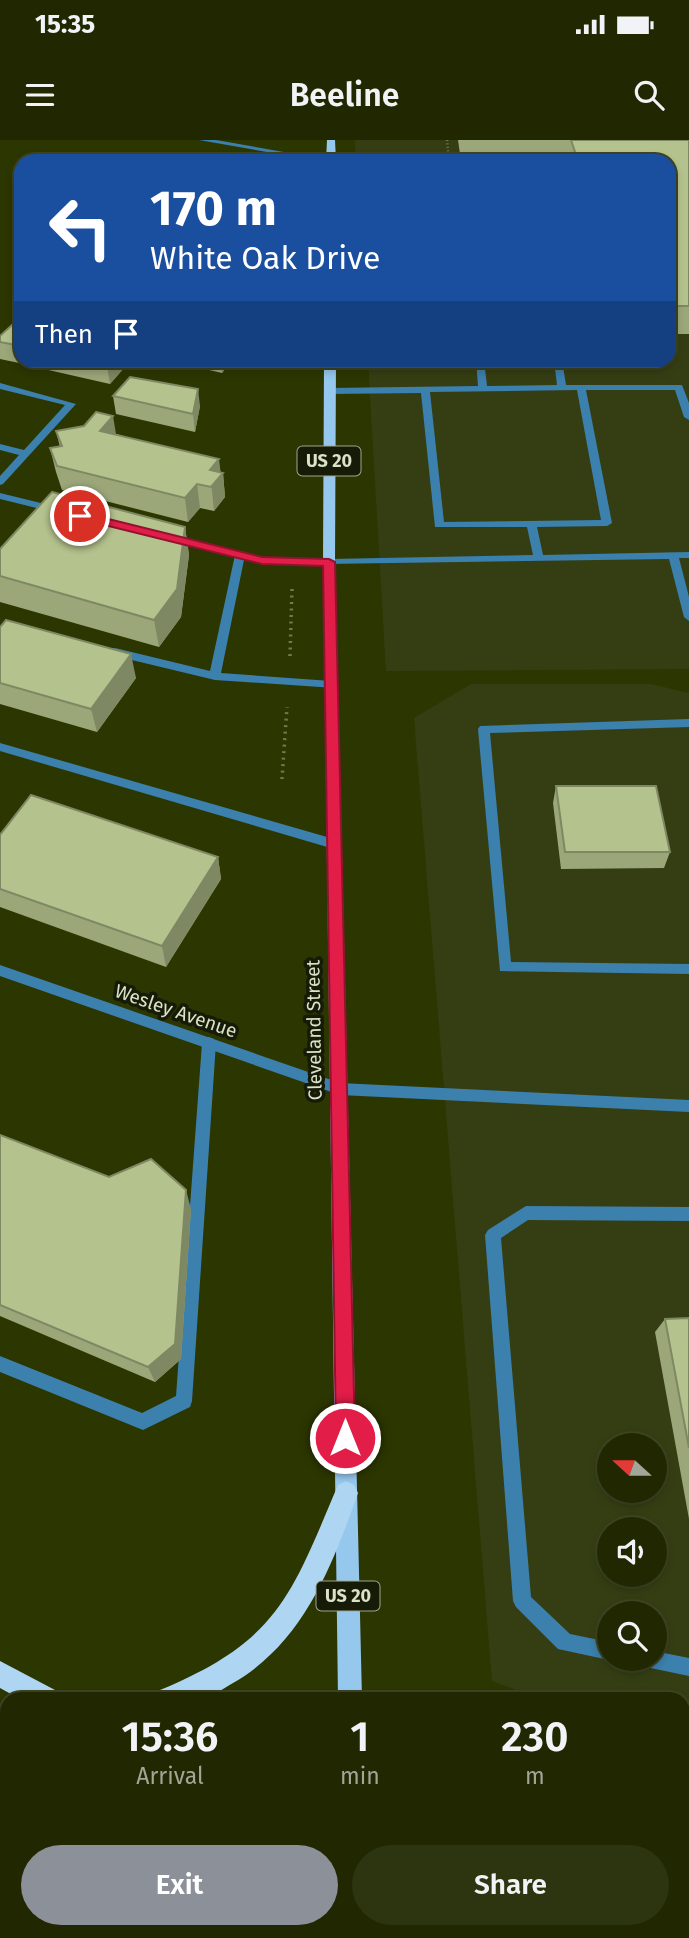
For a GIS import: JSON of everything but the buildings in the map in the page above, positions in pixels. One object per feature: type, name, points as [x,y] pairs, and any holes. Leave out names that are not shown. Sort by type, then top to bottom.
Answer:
[{"type":"highway","points":[[191,1692],[240,1666],[272,1639],[323,1560],[346,1493]]},
{"type":"highway","points":[[0,1674],[33,1692]]},
{"type":"main road","name":"Cleveland Street","points":[[330,368],[329,562],[350,1692]]},
{"type":"street","points":[[203,140],[288,154]]},
{"type":"street","points":[[481,368],[483,388]]},
{"type":"street","points":[[559,368],[562,387]]},
{"type":"street","points":[[0,386],[71,404],[0,482]]},
{"type":"street","points":[[425,390],[439,525],[607,523],[581,387]]},
{"type":"street","points":[[330,391],[679,387],[689,417]]},
{"type":"street","points":[[0,447],[27,454]]},
{"type":"street","points":[[0,496],[66,512]]},
{"type":"street","points":[[531,524],[539,558]]},
{"type":"street","points":[[160,535],[262,561],[689,555]]},
{"type":"street","points":[[215,676],[240,555]]},
{"type":"street","points":[[673,556],[689,617]]},
{"type":"street","points":[[108,650],[215,676],[331,685]]},
{"type":"street","points":[[689,723],[484,729],[505,967],[689,969]]},
{"type":"street","points":[[0,747],[334,844]]},
{"type":"street","name":"Wesley Avenue","points":[[0,970],[340,1089],[689,1106]]},
{"type":"street","points":[[0,1364],[143,1422],[184,1401],[209,1043]]},
{"type":"street","points":[[597,1649],[565,1642],[522,1601],[493,1235],[526,1213],[689,1214]]},
{"type":"street","points":[[667,1663],[689,1667]]},
{"type":"shaded area","points":[[355,140],[689,140],[689,669],[386,671],[368,368],[676,368],[676,154],[356,154]]},
{"type":"shaded area","points":[[471,684],[651,684],[689,693],[689,1692],[521,1692],[492,1681],[414,718]]},
{"type":"route","points":[[80,516],[262,561],[329,562],[345,1438]]}]
